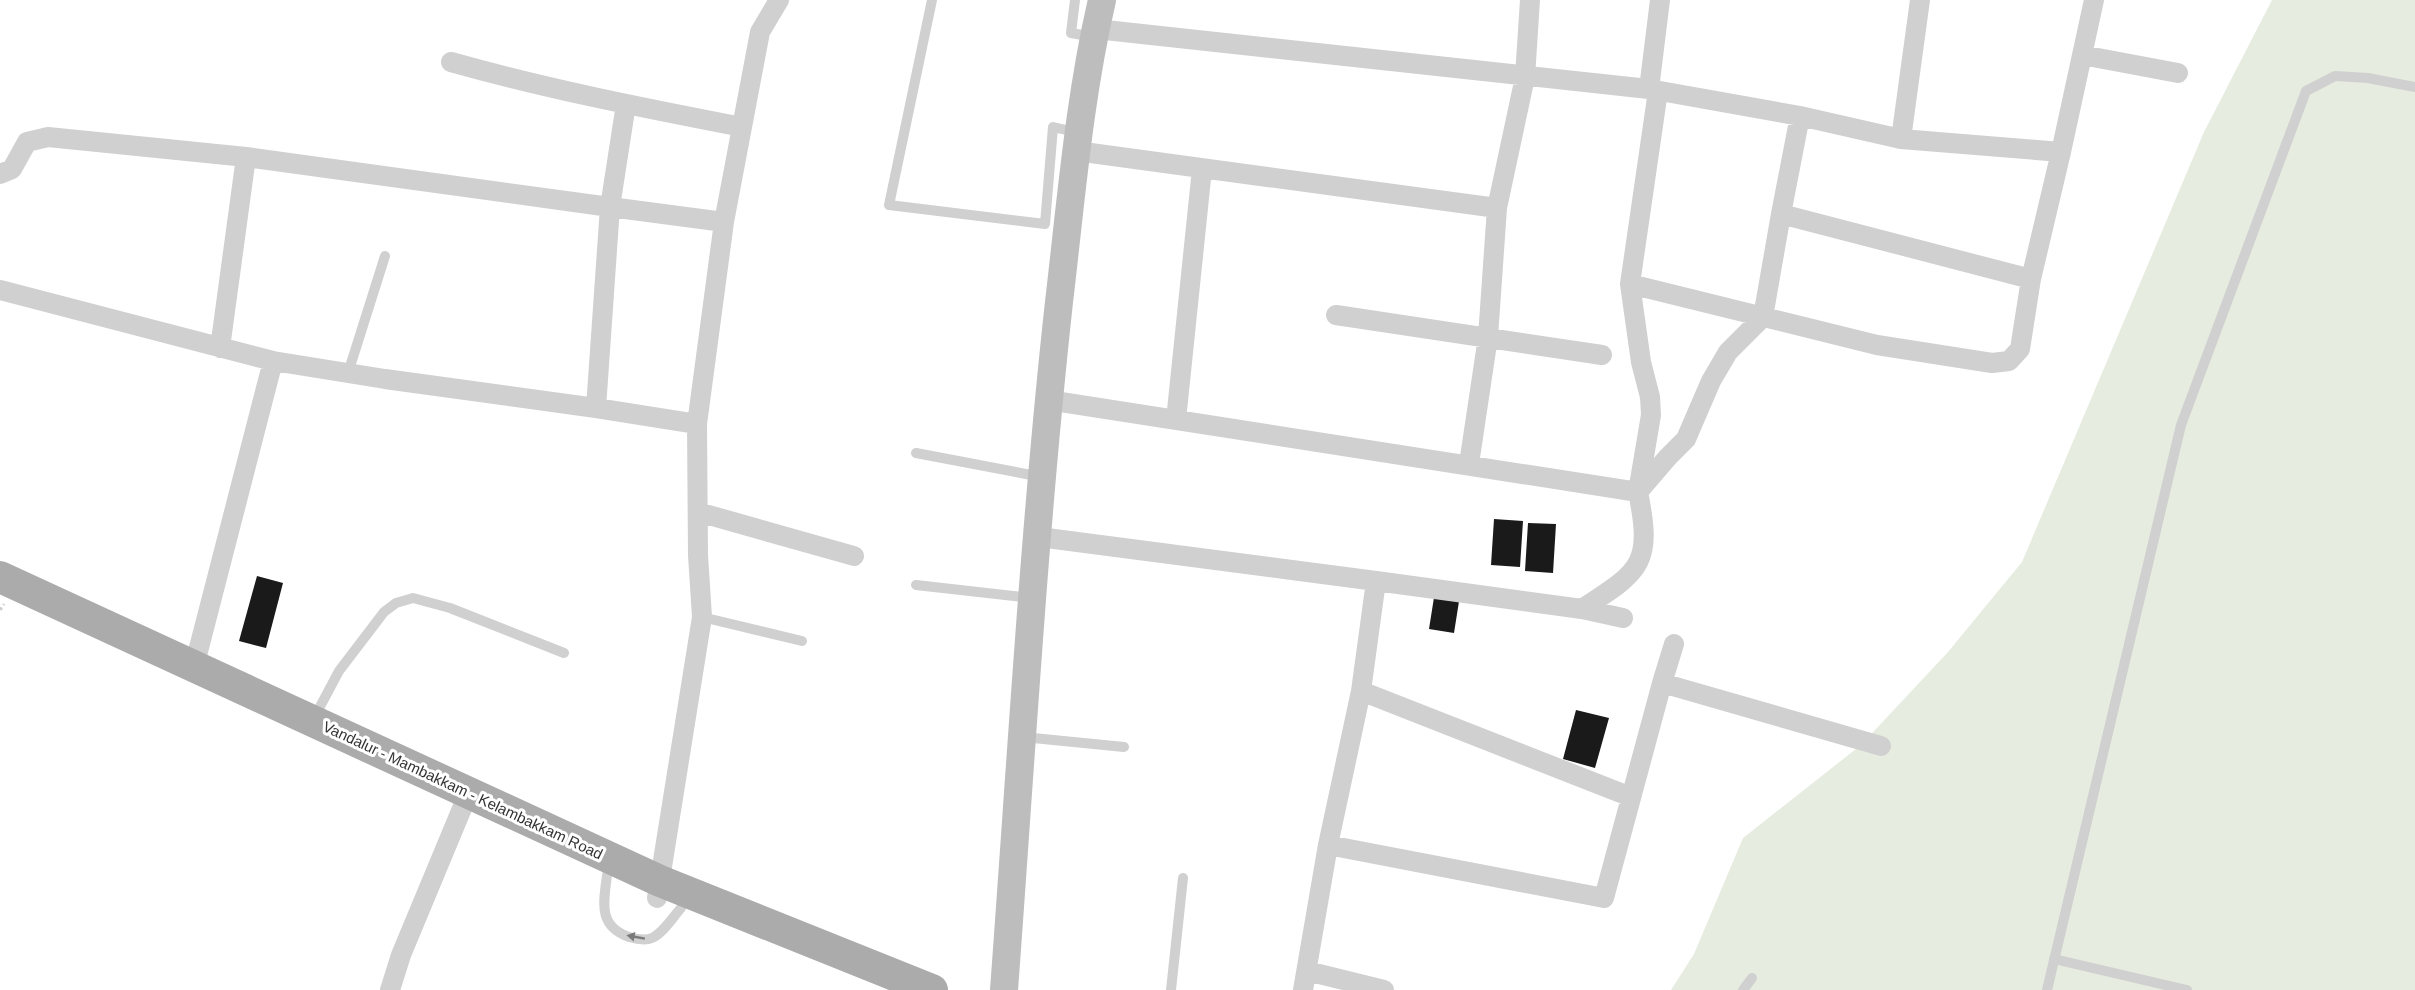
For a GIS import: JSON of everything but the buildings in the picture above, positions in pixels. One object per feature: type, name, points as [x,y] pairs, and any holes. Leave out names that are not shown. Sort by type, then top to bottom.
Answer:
[{"type":"main road","name":"Vandalur - Mambakkam - Kelambakkam Road","points":[[6,588],[194,667],[313,721],[666,896],[888,990]]},
{"type":"main road","name":"Vandalur - Mambakkam - Kelambakkam Road","points":[[6,588],[607,875],[932,990]]},
{"type":"street","points":[[666,896],[702,617],[697,424],[724,222],[760,32],[778,0]]},
{"type":"street","points":[[1004,990],[1048,400],[1078,142],[1102,0]]},
{"type":"street","points":[[1469,464],[1488,337],[1497,208],[1525,77],[1530,0]]},
{"type":"street","points":[[1582,609],[1632,574],[1640,560],[1645,538],[1638,492],[1650,406],[1630,284],[1653,90],[1660,0]]},
{"type":"street","points":[[1901,139],[1920,0]]},
{"type":"street","points":[[1630,284],[1877,345],[2003,363],[2009,361],[2020,349],[2031,279],[2094,0]]},
{"type":"street","points":[[1095,33],[1653,90],[1800,116],[1901,139],[2061,152]]},
{"type":"street","points":[[2082,55],[2178,73]]},
{"type":"street","points":[[451,62],[501,76],[626,104],[742,127]]},
{"type":"street","points":[[596,408],[609,207],[626,104]]},
{"type":"street","points":[[1638,492],[1686,439],[1711,381],[1728,352],[1763,317],[1800,116]]},
{"type":"street","points":[[0,174],[12,169],[27,142],[48,137],[246,157],[724,222]]},
{"type":"street","points":[[1078,142],[1202,169],[1497,208]]},
{"type":"street","points":[[220,348],[246,157]]},
{"type":"street","points":[[1176,420],[1202,169]]},
{"type":"street","points":[[1781,214],[2031,279]]},
{"type":"street","points":[[0,290],[273,361],[697,424]]},
{"type":"street","points":[[1335,315],[1602,355]]},
{"type":"street","points":[[194,667],[273,361]]},
{"type":"street","points":[[1048,400],[1638,492]]},
{"type":"street","points":[[698,512],[854,556]]},
{"type":"street","points":[[1039,537],[1582,609],[1623,618]]},
{"type":"street","points":[[1376,581],[1360,691],[1328,845],[1305,981],[1384,990]]},
{"type":"street","points":[[1328,845],[1604,898],[1674,644]]},
{"type":"street","points":[[1662,683],[1881,746]]},
{"type":"street","points":[[1360,691],[1631,797]]},
{"type":"street","points":[[390,990],[401,955],[463,806]]},
{"type":"lane","points":[[932,0],[890,205],[1045,224],[1053,127],[1078,142]]},
{"type":"lane","points":[[1075,0],[1071,33],[1095,33]]},
{"type":"lane","points":[[2047,990],[2181,425],[2307,91],[2335,76],[2368,78],[2415,87]]},
{"type":"lane","points":[[348,373],[385,256]]},
{"type":"lane","points":[[916,453],[1043,477]]},
{"type":"lane","points":[[916,585],[1034,598]]},
{"type":"lane","points":[[313,721],[339,671],[384,612],[396,603],[413,598],[450,608],[564,653]]},
{"type":"lane","points":[[702,617],[802,641]]},
{"type":"lane","points":[[1023,737],[1124,747]]},
{"type":"lane","points":[[607,875],[603,906],[607,920],[616,931],[643,940],[653,938],[666,896]]},
{"type":"lane","points":[[1171,990],[1184,878]]},
{"type":"lane","points":[[2054,959],[2187,990]]},
{"type":"lane","points":[[1743,990],[1752,978]]},
{"type":"shaded area","points":[[2272,0],[2415,0],[2415,990],[1671,990],[1694,954],[1743,838],[1861,745],[1948,652],[2022,562],[2204,132]]}]
